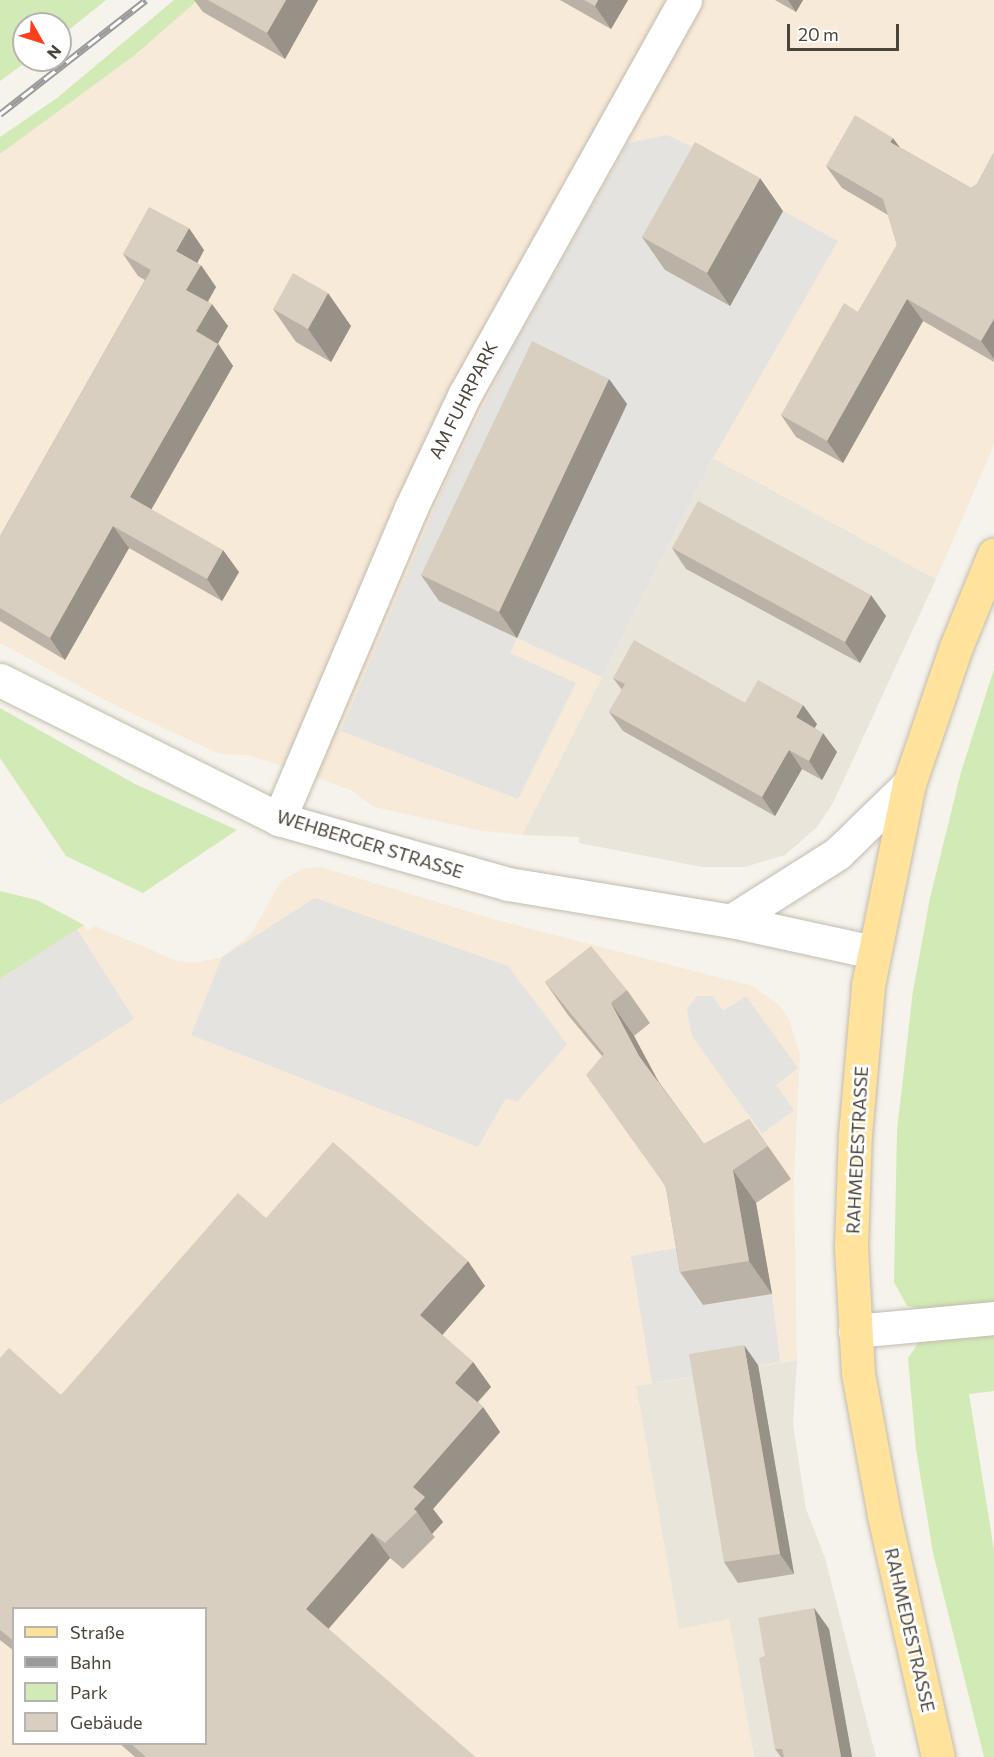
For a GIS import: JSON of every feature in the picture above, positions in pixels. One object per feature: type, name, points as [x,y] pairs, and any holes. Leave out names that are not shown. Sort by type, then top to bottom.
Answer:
[{"type":"main road","name":"RAHMEDESTRASSE","points":[[938,1757],[864,1414],[855,1331],[851,1247],[855,1135],[873,952],[909,784],[956,647],[994,554]]},
{"type":"street","name":"AM FUHRPARK","points":[[279,819],[411,508],[465,394],[685,0]]},
{"type":"street","name":"WEHBERGER STRASSE","points":[[0,680],[279,819],[508,884],[731,921],[873,952]]},
{"type":"street","points":[[731,921],[838,853],[909,784]]},
{"type":"street","points":[[855,1331],[994,1318]]},
{"type":"shaded area","points":[[198,0],[994,0],[994,445],[936,579],[713,458],[522,835],[478,830],[374,807],[351,790],[300,772],[248,755],[220,754],[118,707],[0,643],[0,154],[135,55]]},
{"type":"shaded area","points":[[667,135],[726,162],[665,269],[729,306],[783,211],[838,241],[713,458],[602,677],[517,638],[510,653],[576,683],[518,799],[341,731],[444,486],[512,349],[628,143]]},
{"type":"shaded area","points":[[713,458],[936,579],[833,803],[817,827],[785,855],[745,867],[702,867],[579,843],[579,837],[522,835]]},
{"type":"shaded area","points":[[321,867],[500,921],[752,986],[779,1005],[789,1019],[800,1054],[794,1179],[797,1360],[636,1386],[679,1629],[729,1619],[754,1757],[0,1757],[0,979],[84,925],[87,931],[95,926],[177,961],[194,963],[222,957],[251,934],[281,881],[302,869]]},
{"type":"shaded area","points":[[315,898],[508,966],[567,1044],[517,1102],[506,1098],[478,1147],[191,1035],[222,957]]},
{"type":"shaded area","points":[[77,929],[134,1019],[0,1105],[0,979]]},
{"type":"shaded area","points":[[697,996],[713,996],[723,1011],[746,996],[798,1068],[776,1085],[794,1110],[762,1134],[692,1036],[687,1009]]},
{"type":"shaded area","points":[[693,1245],[704,1305],[772,1294],[780,1362],[652,1383],[631,1256]]},
{"type":"shaded area","points":[[797,1360],[793,1424],[806,1509],[825,1558],[876,1757],[754,1757],[729,1620],[679,1629],[636,1386]]},
{"type":"green space","points":[[0,0],[106,0],[72,27],[72,12],[12,12],[12,72],[0,81]]},
{"type":"green space","points":[[174,0],[198,0],[135,55],[0,154],[0,137],[57,98]]},
{"type":"green space","points":[[994,669],[994,1304],[922,1309],[907,1306],[894,1282],[897,1130],[913,991],[930,898],[961,772]]},
{"type":"green space","points":[[0,708],[135,784],[237,830],[143,893],[66,856],[0,758]]},
{"type":"green space","points":[[0,891],[37,900],[84,925],[0,979]]},
{"type":"green space","points":[[994,1331],[994,1391],[969,1394],[994,1550],[994,1757],[984,1757],[933,1553],[916,1449],[908,1358],[921,1339]]},
{"type":"building","points":[[208,0],[286,0],[267,33]]},
{"type":"building","points":[[584,0],[598,0],[595,6]]},
{"type":"building","points":[[855,115],[893,138],[890,142],[971,188],[977,184],[994,152],[994,319],[981,341],[907,299],[827,441],[781,415],[844,303],[858,312],[897,245],[883,199],[826,166]]},
{"type":"building","points":[[695,142],[760,178],[707,273],[642,237]]},
{"type":"building","points":[[149,207],[189,228],[176,251],[201,265],[186,290],[212,304],[196,331],[218,344],[130,497],[223,550],[207,579],[113,526],[50,638],[0,608],[0,536],[151,270],[123,254]]},
{"type":"building","points":[[293,273],[328,293],[308,329],[273,309]]},
{"type":"building","points":[[532,341],[609,379],[499,612],[421,575]]},
{"type":"building","points":[[698,501],[871,595],[845,642],[672,548]]},
{"type":"building","points":[[634,640],[745,703],[758,680],[803,705],[796,717],[823,733],[809,761],[789,750],[762,797],[609,712],[625,684],[613,678]]},
{"type":"building","points":[[591,946],[627,990],[611,1003],[639,1056],[704,1144],[749,1119],[768,1146],[733,1170],[749,1261],[680,1272],[666,1187],[586,1075],[604,1054],[545,982]]},
{"type":"building","points":[[333,1142],[468,1261],[420,1315],[473,1362],[455,1383],[483,1407],[413,1487],[425,1497],[414,1509],[417,1512],[385,1543],[372,1533],[306,1609],[475,1757],[146,1757],[132,1745],[207,1745],[207,1607],[12,1607],[12,1639],[0,1630],[0,1358],[9,1348],[61,1395],[238,1193],[266,1218]]},
{"type":"building","points":[[744,1345],[780,1554],[724,1562],[689,1354]]},
{"type":"building","points":[[814,1608],[841,1757],[784,1757],[782,1749],[775,1749],[759,1658],[765,1656],[758,1618]]},
{"type":"railway","points":[[0,114],[146,0]]}]
